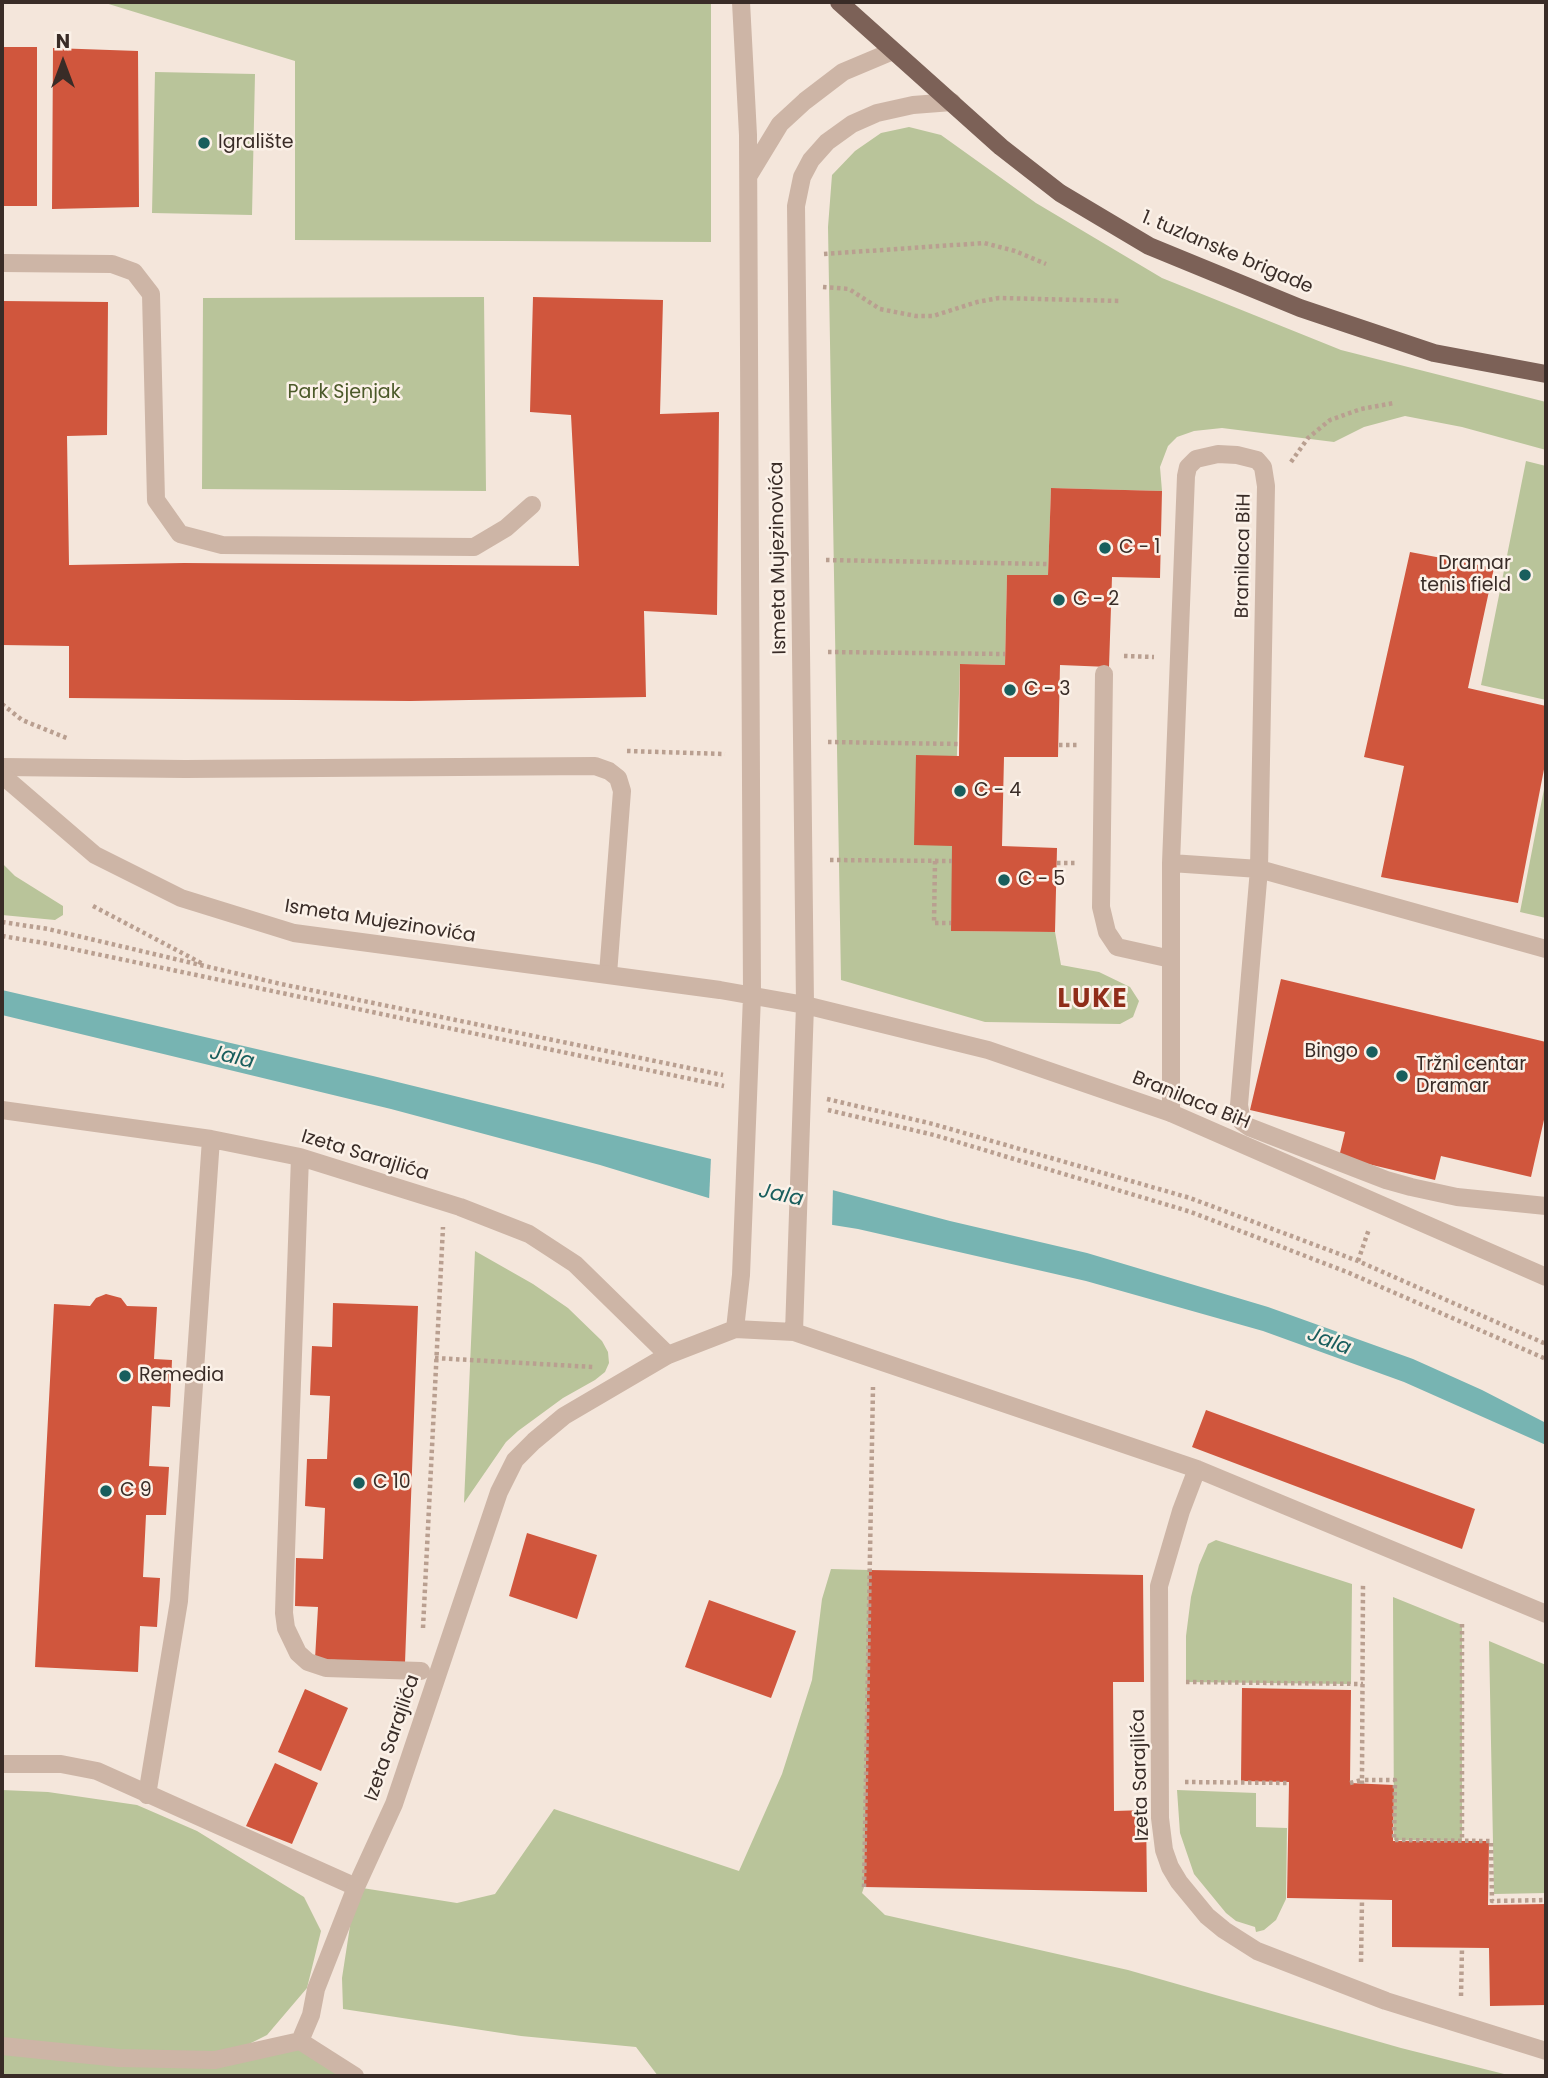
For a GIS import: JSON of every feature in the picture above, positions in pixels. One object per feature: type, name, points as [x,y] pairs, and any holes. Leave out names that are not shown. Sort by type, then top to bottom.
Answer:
[{"type":"main road","name":"1. tuzlanske brigade","points":[[839,2],[1002,146],[1060,192],[1149,246],[1300,308],[1434,353],[1546,374]]},
{"type":"street","name":"Ismeta Mujezinovića","points":[[735,1329],[741,1275],[752,996],[749,175],[741,2]]},
{"type":"street","points":[[749,175],[780,124],[805,101],[843,72],[893,51]]},
{"type":"street","name":"Ismeta Mujezinovića","points":[[794,1332],[805,1005],[796,206],[802,177],[811,160],[827,142],[852,124],[877,113],[913,105],[952,102]]},
{"type":"street","points":[[2,263],[112,264],[134,272],[150,294],[156,500],[180,534],[222,545],[474,547],[506,528],[532,505]]},
{"type":"street","name":"Branilaca BiH","points":[[1171,1113],[1171,863],[1188,467],[1196,459],[1218,454],[1257,460],[1263,467],[1266,486],[1259,869]]},
{"type":"street","points":[[1104,674],[1101,907],[1107,932],[1117,947],[1171,959]]},
{"type":"street","points":[[2,767],[199,769],[595,766],[618,778],[622,792],[608,974]]},
{"type":"street","name":"Ismeta Mujezinovića","points":[[2,775],[95,855],[181,898],[294,933],[429,953],[608,974],[752,996]]},
{"type":"street","points":[[1171,863],[1259,869],[1546,949]]},
{"type":"street","points":[[1259,869],[1238,1105],[1242,1122],[1249,1127],[1411,1187],[1457,1197],[1546,1206]]},
{"type":"street","name":"Branilaca BiH","points":[[752,996],[805,1005],[988,1050],[1171,1113],[1546,1277]]},
{"type":"street","name":"Izeta Sarajlića","points":[[2,1110],[211,1139],[300,1157],[444,1201],[529,1234],[575,1264],[668,1355]]},
{"type":"street","points":[[147,1795],[179,1601],[211,1139]]},
{"type":"street","name":"Izeta Sarajlića","points":[[300,1157],[284,1613],[286,1628],[298,1653],[308,1662],[335,1670],[421,1671]]},
{"type":"street","name":"Izeta Sarajlića","points":[[300,2041],[311,2014],[316,1989],[356,1887],[394,1804],[490,1517],[515,1460],[564,1416],[668,1355],[735,1329],[794,1332],[1197,1469],[1546,1614]]},
{"type":"street","name":"Izeta Sarajlića","points":[[1197,1469],[1159,1581],[1160,1818],[1167,1859],[1179,1882],[1207,1916],[1257,1951],[1361,1992],[1546,2051]]},
{"type":"street","points":[[2,1764],[43,1762],[77,1765],[356,1887]]},
{"type":"street","points":[[2,2046],[119,2058],[215,2060],[300,2041],[355,2076]]},
{"type":"path","points":[[822,255],[984,243],[1046,264]]},
{"type":"path","points":[[822,287],[849,289],[880,309],[916,316],[933,316],[999,298],[1121,301]]},
{"type":"path","points":[[1291,462],[1308,438],[1330,420],[1361,409],[1394,403]]},
{"type":"path","points":[[825,560],[1049,564]]},
{"type":"path","points":[[826,652],[1005,654]]},
{"type":"path","points":[[1124,656],[1179,657]]},
{"type":"path","points":[[828,742],[959,744]]},
{"type":"path","points":[[828,860],[952,861]]},
{"type":"path","points":[[935,861],[934,923],[951,923]]},
{"type":"path","points":[[93,906],[209,968]]},
{"type":"path","points":[[2,922],[48,929],[209,968],[749,1080]]},
{"type":"path","points":[[802,1094],[933,1124],[1178,1194],[1358,1261],[1546,1344]]},
{"type":"path","points":[[421,1671],[444,1201]]},
{"type":"path","points":[[1358,1261],[1369,1228]]},
{"type":"path","points":[[435,1358],[595,1367]]},
{"type":"path","points":[[864,1887],[874,1359]]},
{"type":"path","points":[[1362,1782],[1363,1583]]},
{"type":"path","points":[[1462,1624],[1462,1841]]},
{"type":"path","points":[[1186,1682],[1363,1684]]},
{"type":"path","points":[[1350,1783],[1395,1780],[1394,1840],[1491,1841],[1492,1901],[1546,1900]]},
{"type":"path","points":[[1160,1782],[1289,1783]]},
{"type":"path","points":[[1361,1992],[1362,1900]]},
{"type":"path","points":[[1461,2025],[1462,1948]]},
{"type":"green space","points":[[102,2],[711,2],[711,242],[295,240],[295,61]]},
{"type":"green space","name":"Igralište","points":[[155,72],[255,74],[252,215],[152,213]]},
{"type":"green space","points":[[909,127],[941,135],[1036,203],[1162,278],[1341,350],[1546,402],[1546,450],[1462,427],[1405,416],[1364,427],[1334,442],[1222,428],[1194,431],[1177,437],[1168,446],[1160,467],[1162,491],[1051,488],[1048,575],[1007,575],[1005,665],[960,664],[951,931],[1055,932],[1061,965],[1099,972],[1130,987],[1139,1001],[1133,1017],[1120,1024],[985,1022],[841,980],[828,227],[832,175],[855,151],[881,133]]},
{"type":"green space","name":"Park Sjenjak","points":[[484,297],[486,491],[202,489],[203,298]]},
{"type":"green space","name":"Dramar tenis field","points":[[1526,461],[1546,466],[1546,700],[1481,685]]},
{"type":"green space","points":[[1546,779],[1546,918],[1520,912]]},
{"type":"green space","points":[[2,863],[15,876],[63,906],[63,915],[55,920],[2,915]]},
{"type":"green space","points":[[475,1251],[533,1284],[568,1308],[602,1341],[608,1352],[609,1363],[605,1372],[595,1380],[563,1398],[506,1442],[464,1503]]},
{"type":"green space","points":[[1216,1540],[1352,1584],[1351,1684],[1186,1682],[1186,1636],[1191,1597],[1199,1565],[1208,1544]]},
{"type":"green space","points":[[831,1569],[869,1570],[862,1893],[885,1915],[1128,1970],[1401,2048],[1512,2076],[658,2076],[636,2047],[521,2036],[343,2009],[342,1978],[356,1887],[457,1903],[495,1894],[554,1809],[739,1871],[782,1774],[812,1680],[822,1599]]},
{"type":"green space","points":[[1393,1597],[1462,1625],[1462,1841],[1394,1840]]},
{"type":"green space","points":[[1489,1641],[1546,1665],[1546,1893],[1494,1894]]},
{"type":"green space","points":[[2,1790],[48,1792],[137,1805],[197,1831],[304,1897],[321,1931],[307,1988],[267,2035],[219,2059],[300,2041],[355,2076],[2,2076]]},
{"type":"green space","points":[[1177,1790],[1256,1793],[1256,1827],[1287,1828],[1286,1899],[1276,1920],[1264,1930],[1256,1932],[1255,1927],[1236,1921],[1226,1913],[1194,1874],[1180,1833]]},
{"type":"water","name":"Jala","points":[[2,990],[373,1076],[1087,1253],[1268,1307],[1413,1359],[1546,1423],[1546,1445],[1404,1382],[1263,1331],[1086,1281],[858,1229],[758,1213],[600,1165],[391,1109],[2,1015]]},
{"type":"pier","points":[[711,1157],[833,1187],[832,1228],[757,1216],[709,1201]]},
{"type":"building","points":[[2,47],[37,47],[37,206],[2,206]]},
{"type":"building","points":[[53,48],[138,51],[139,207],[52,209]]},
{"type":"building","points":[[533,297],[663,300],[660,414],[719,412],[717,615],[644,611],[646,697],[410,701],[69,698],[69,646],[2,645],[2,301],[108,302],[107,435],[67,436],[69,565],[184,563],[579,566],[571,415],[530,412]]},
{"type":"building","points":[[1051,488],[1162,491],[1160,578],[1112,577],[1109,667],[1060,665],[1058,757],[1004,757],[1002,846],[1057,848],[1055,932],[951,931],[952,846],[914,845],[916,755],[959,756],[960,664],[1005,665],[1007,575],[1048,575]]},
{"type":"building","points":[[1410,552],[1494,568],[1468,688],[1546,706],[1546,759],[1518,903],[1381,877],[1404,766],[1364,757]]},
{"type":"building","name":"Tržni centar Dramar","points":[[1281,979],[1546,1042],[1546,1111],[1531,1177],[1441,1156],[1435,1180],[1339,1157],[1345,1132],[1250,1110]]},
{"type":"building","name":"C 9","points":[[106,1294],[121,1298],[127,1306],[157,1307],[154,1359],[172,1360],[170,1407],[152,1406],[149,1466],[169,1467],[166,1515],[146,1515],[143,1577],[160,1578],[157,1627],[140,1626],[138,1672],[35,1667],[54,1304],[90,1306],[96,1298]]},
{"type":"building","name":"C 10","points":[[333,1303],[418,1306],[405,1663],[315,1659],[318,1607],[295,1606],[296,1558],[323,1559],[325,1508],[305,1506],[307,1459],[327,1459],[330,1396],[310,1395],[312,1346],[332,1347]]},
{"type":"building","points":[[1206,1410],[1475,1509],[1462,1549],[1192,1447]]},
{"type":"building","points":[[527,1533],[597,1555],[577,1619],[509,1596]]},
{"type":"building","points":[[869,1570],[1143,1575],[1144,1682],[1113,1682],[1114,1811],[1146,1810],[1147,1892],[864,1887]]},
{"type":"building","points":[[709,1600],[796,1631],[771,1698],[685,1667]]},
{"type":"building","points":[[1242,1688],[1351,1690],[1350,1783],[1394,1785],[1393,1841],[1489,1841],[1488,1905],[1546,1904],[1546,2005],[1490,2006],[1489,1948],[1392,1947],[1392,1900],[1287,1898],[1289,1782],[1241,1781]]},
{"type":"building","points":[[305,1689],[348,1708],[321,1771],[278,1752]]},
{"type":"building","points":[[275,1763],[318,1783],[292,1844],[246,1826]]},
{"type":"place","name":"Igralište","points":[[204,143]]},
{"type":"place","name":"C - 1","points":[[1105,548]]},
{"type":"place","name":"Dramar tenis field","points":[[1525,575]]},
{"type":"place","name":"C - 2","points":[[1059,600]]},
{"type":"place","name":"C - 3","points":[[1010,690]]},
{"type":"place","name":"C - 4","points":[[960,791]]},
{"type":"place","name":"C - 5","points":[[1004,880]]},
{"type":"place","name":"Bingo","points":[[1372,1052]]},
{"type":"place","name":"Tržni centar Dramar","points":[[1402,1076]]},
{"type":"place","name":"Remedia","points":[[125,1376]]},
{"type":"place","name":"C 10","points":[[359,1483]]},
{"type":"place","name":"C 9","points":[[106,1491]]},
{"type":"district","name":"LUKE","points":[[1093,1000]]}]
